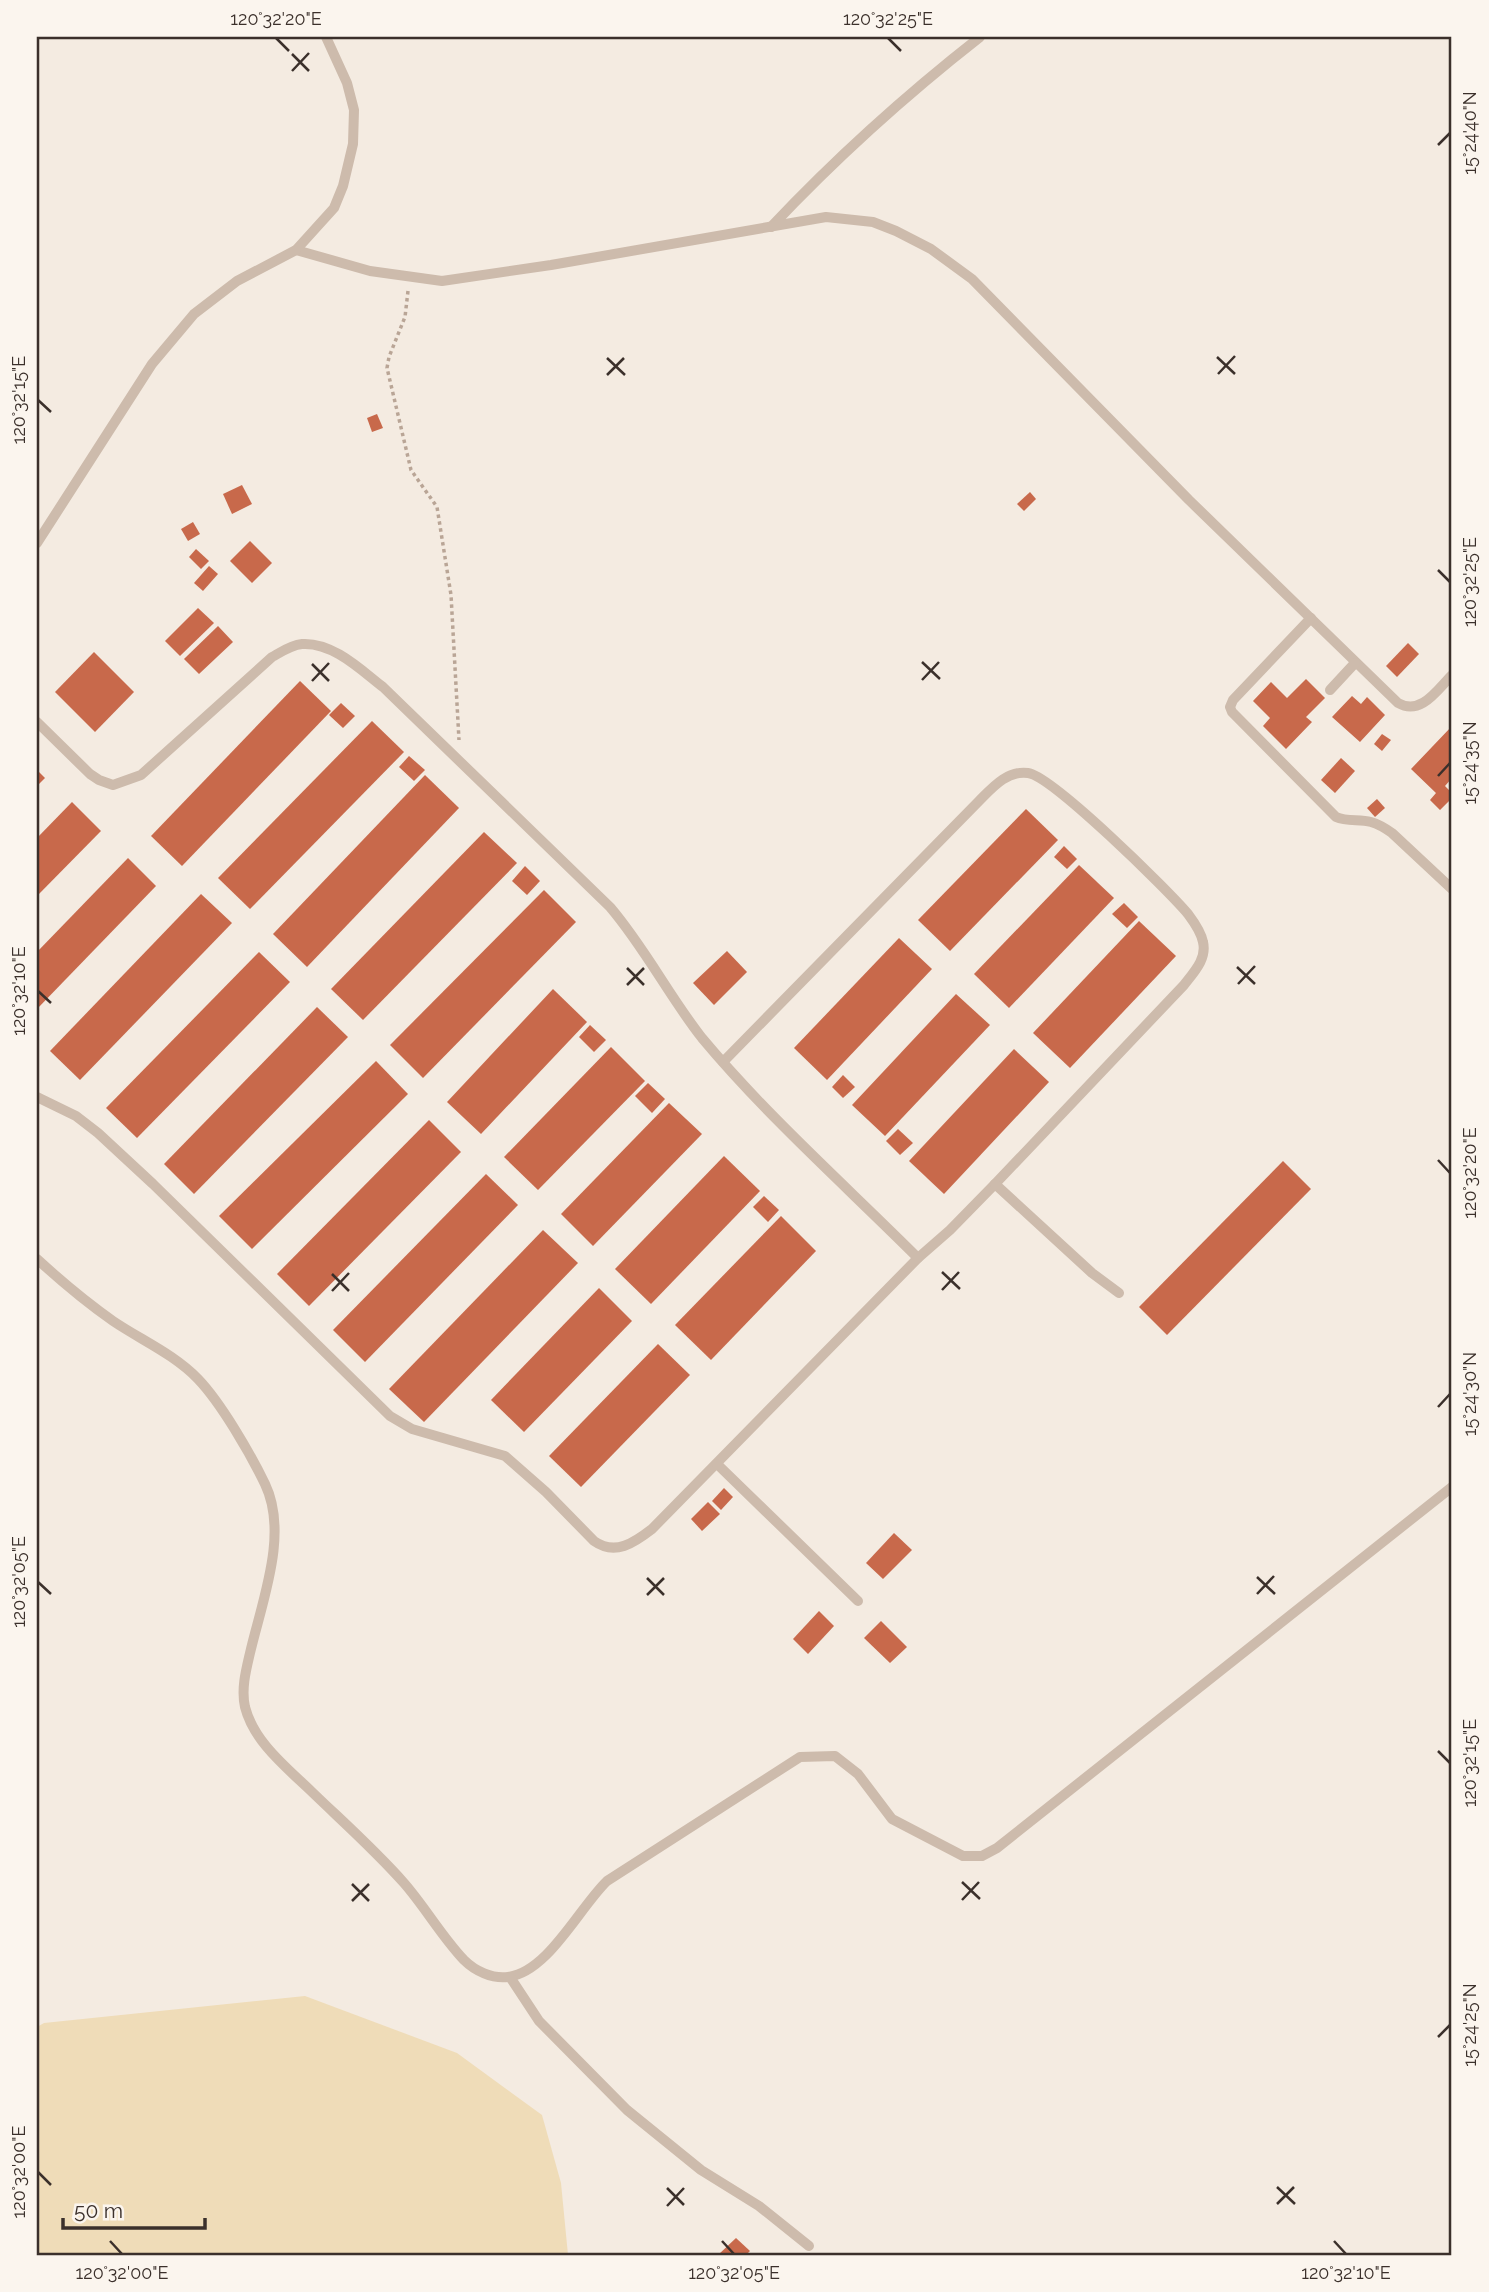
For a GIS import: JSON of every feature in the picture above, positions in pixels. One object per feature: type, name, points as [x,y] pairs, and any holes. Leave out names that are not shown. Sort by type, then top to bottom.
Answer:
[{"type":"lane","points":[[37,543],[152,364],[186,322],[237,281],[296,250],[334,208],[343,186],[353,144],[354,110],[347,83],[326,37]]},
{"type":"lane","points":[[771,227],[815,180],[942,67],[980,37]]},
{"type":"lane","points":[[296,250],[370,271],[442,281],[826,216],[873,222],[932,249],[972,279],[1189,500],[1398,703],[1412,708],[1427,700],[1452,675]]},
{"type":"lane","points":[[1311,618],[1233,700],[1230,706],[1232,712],[1336,817],[1381,826],[1452,889]]},
{"type":"lane","points":[[37,722],[99,780],[113,785],[141,775],[272,657],[301,644],[317,645],[353,663],[455,756],[610,907],[627,927],[691,1023],[723,1062],[918,1258]]},
{"type":"lane","points":[[1331,690],[1355,663]]},
{"type":"lane","points":[[37,1097],[76,1116],[98,1133],[390,1416],[412,1429],[505,1456],[602,1547],[614,1548],[626,1546],[639,1539],[995,1184],[1197,970],[1204,953],[1203,940],[1189,916],[1089,817],[1037,775],[1017,773],[993,787],[723,1062]]},
{"type":"lane","points":[[995,1184],[1092,1273],[1119,1293]]},
{"type":"lane","points":[[37,1259],[114,1321],[155,1346],[195,1376],[214,1396],[265,1484],[273,1505],[276,1526],[273,1553],[244,1681],[245,1704],[257,1733],[272,1753],[398,1877],[464,1960],[494,1977],[510,1977],[538,1964],[607,1881],[800,1757],[835,1756],[858,1774],[892,1819],[964,1856],[982,1856],[1008,1840],[1452,1487]]},
{"type":"lane","points":[[717,1464],[858,1601]]},
{"type":"lane","points":[[510,1977],[540,2021],[627,2110],[701,2170],[759,2206],[809,2246]]},
{"type":"path","points":[[409,278],[405,317],[387,368],[411,470],[437,507],[451,595],[455,683],[461,734],[455,756]]},
{"type":"sand","points":[[305,1996],[457,2053],[542,2115],[561,2183],[568,2255],[37,2255],[37,2027],[44,2023]]},
{"type":"building","points":[[377,414],[383,428],[372,432],[367,418]]},
{"type":"building","points":[[242,485],[252,504],[232,514],[223,494]]},
{"type":"building","points":[[1030,492],[1036,499],[1024,511],[1017,504]]},
{"type":"building","points":[[193,522],[200,534],[188,541],[181,529]]},
{"type":"building","points":[[250,541],[272,563],[252,583],[230,561]]},
{"type":"building","points":[[196,549],[209,561],[201,569],[189,557]]},
{"type":"building","points":[[209,566],[218,574],[203,591],[194,583]]},
{"type":"building","points":[[198,608],[214,623],[180,656],[165,641]]},
{"type":"building","points":[[218,626],[233,642],[199,674],[184,659]]},
{"type":"building","points":[[1408,643],[1419,654],[1397,677],[1386,666]]},
{"type":"building","points":[[94,652],[134,692],[95,732],[55,692]]},
{"type":"building","points":[[1306,679],[1325,698],[1306,717],[1312,722],[1286,749],[1263,726],[1270,718],[1253,701],[1271,682],[1287,698]]},
{"type":"building","points":[[300,681],[331,711],[182,866],[151,836]]},
{"type":"building","points":[[1352,696],[1361,704],[1367,697],[1385,715],[1360,742],[1332,717]]},
{"type":"building","points":[[341,703],[355,716],[343,728],[329,715]]},
{"type":"building","points":[[372,721],[404,752],[250,909],[218,878]]},
{"type":"building","points":[[1452,726],[1452,778],[1445,786],[1452,793],[1452,798],[1440,810],[1430,800],[1436,793],[1411,769]]},
{"type":"building","points":[[1382,734],[1391,740],[1382,751],[1374,744]]},
{"type":"building","points":[[409,756],[425,770],[414,781],[399,767]]},
{"type":"building","points":[[1341,758],[1355,771],[1335,793],[1321,780]]},
{"type":"building","points":[[37,770],[45,778],[37,786]]},
{"type":"building","points":[[425,775],[459,808],[307,967],[273,934]]},
{"type":"building","points":[[1377,799],[1385,808],[1375,817],[1367,808]]},
{"type":"building","points":[[72,802],[101,831],[37,896],[37,838]]},
{"type":"building","points":[[1026,809],[1058,840],[950,951],[918,920]]},
{"type":"building","points":[[484,832],[517,863],[363,1020],[331,989]]},
{"type":"building","points":[[1064,846],[1077,859],[1067,869],[1054,857]]},
{"type":"building","points":[[128,858],[156,886],[37,1009],[37,952]]},
{"type":"building","points":[[1079,865],[1114,898],[1009,1008],[974,974]]},
{"type":"building","points":[[525,866],[540,881],[527,895],[512,881]]},
{"type":"building","points":[[544,890],[576,922],[423,1078],[390,1045]]},
{"type":"building","points":[[201,894],[232,923],[80,1080],[50,1051]]},
{"type":"building","points":[[1124,903],[1138,917],[1127,928],[1112,914]]},
{"type":"building","points":[[1139,921],[1176,956],[1070,1068],[1033,1033]]},
{"type":"building","points":[[899,938],[932,969],[827,1080],[794,1048]]},
{"type":"building","points":[[727,951],[747,972],[714,1005],[693,983]]},
{"type":"building","points":[[259,952],[290,982],[137,1138],[106,1108]]},
{"type":"building","points":[[553,989],[587,1022],[481,1134],[447,1102]]},
{"type":"building","points":[[956,994],[990,1025],[885,1136],[852,1105]]},
{"type":"building","points":[[317,1007],[348,1037],[194,1194],[164,1164]]},
{"type":"building","points":[[590,1025],[606,1040],[594,1052],[579,1037]]},
{"type":"building","points":[[611,1047],[645,1081],[538,1190],[504,1157]]},
{"type":"building","points":[[1014,1049],[1049,1082],[944,1194],[909,1161]]},
{"type":"building","points":[[376,1061],[408,1094],[252,1249],[219,1216]]},
{"type":"building","points":[[843,1075],[855,1087],[843,1098],[832,1087]]},
{"type":"building","points":[[648,1083],[665,1099],[652,1113],[635,1096]]},
{"type":"building","points":[[669,1103],[702,1134],[593,1246],[561,1214]]},
{"type":"building","points":[[429,1120],[461,1152],[309,1306],[277,1274]]},
{"type":"building","points":[[898,1129],[913,1143],[900,1155],[886,1141]]},
{"type":"building","points":[[724,1156],[760,1191],[651,1304],[615,1269]]},
{"type":"building","points":[[1283,1161],[1311,1189],[1167,1335],[1139,1307]]},
{"type":"building","points":[[486,1174],[518,1205],[365,1362],[333,1330]]},
{"type":"building","points":[[764,1196],[779,1210],[768,1222],[753,1207]]},
{"type":"building","points":[[781,1216],[816,1251],[711,1360],[675,1325]]},
{"type":"building","points":[[543,1230],[578,1263],[424,1422],[389,1389]]},
{"type":"building","points":[[599,1288],[632,1321],[524,1432],[491,1400]]},
{"type":"building","points":[[658,1344],[690,1375],[581,1487],[549,1456]]},
{"type":"building","points":[[724,1488],[733,1497],[721,1510],[712,1501]]},
{"type":"building","points":[[708,1502],[720,1514],[702,1531],[691,1519]]},
{"type":"building","points":[[894,1533],[912,1550],[883,1579],[866,1563]]},
{"type":"building","points":[[819,1611],[834,1626],[808,1654],[793,1639]]},
{"type":"building","points":[[881,1621],[907,1647],[890,1663],[864,1638]]},
{"type":"building","points":[[736,2238],[750,2251],[746,2255],[718,2255]]}]
